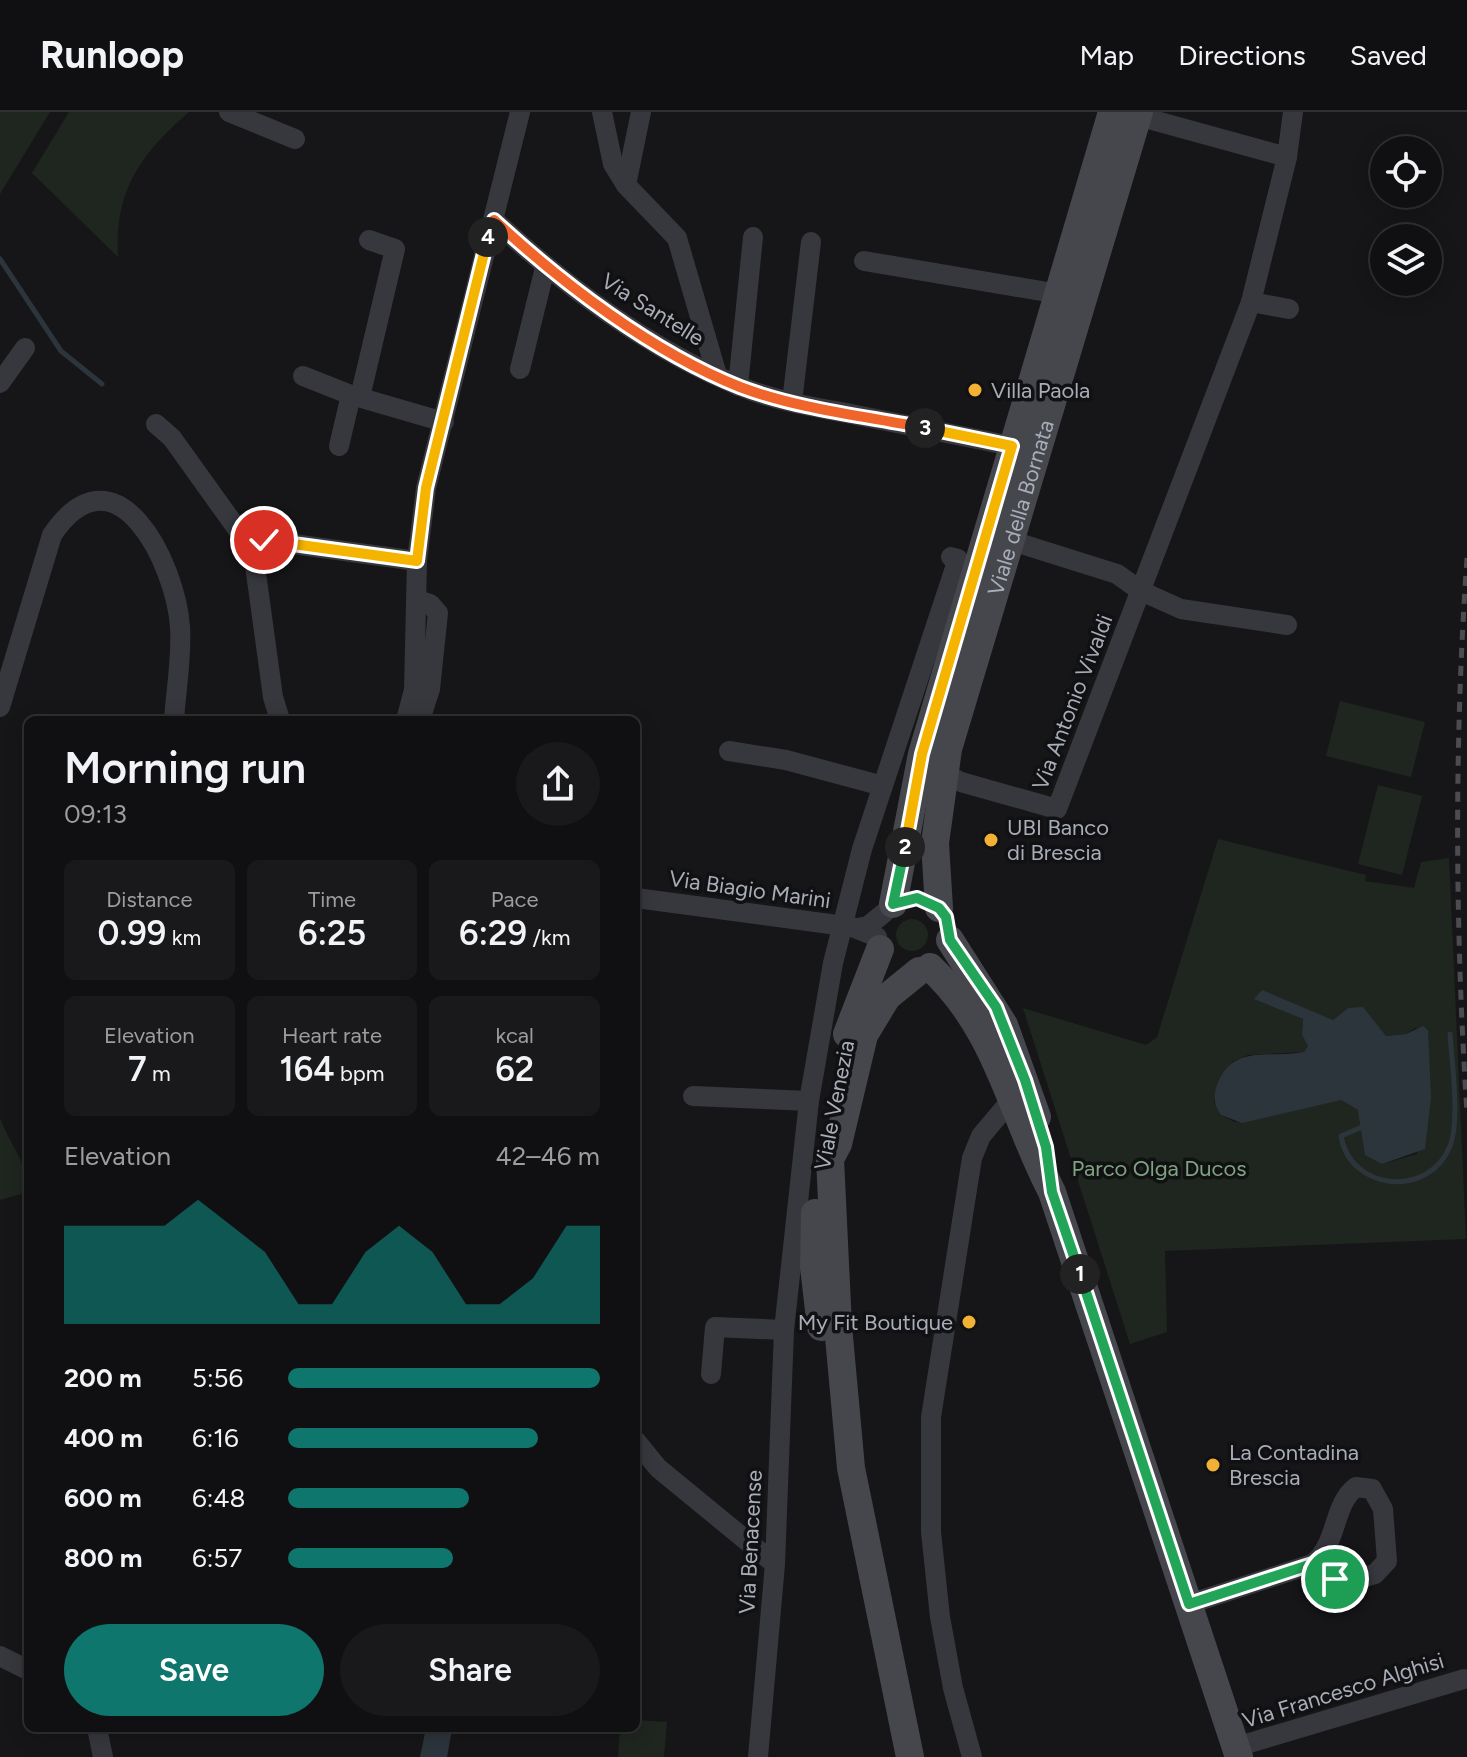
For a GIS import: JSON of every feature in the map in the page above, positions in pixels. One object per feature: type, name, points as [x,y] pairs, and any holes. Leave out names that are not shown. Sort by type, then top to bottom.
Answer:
[{"type":"main road","name":"Viale della Bornata","points":[[872,926],[1059,294],[1129,113]]},
{"type":"main road","name":"Viale della Bornata","points":[[939,908],[934,868],[944,773],[1129,113]]},
{"type":"main road","points":[[1019,1091],[996,1007],[950,940],[946,917],[939,908],[917,898],[872,926],[896,967],[924,969],[958,993],[1019,1091],[1046,1147],[1052,1192],[1238,1752]]},
{"type":"main road","name":"Viale Venezia","points":[[851,1468],[837,1427],[817,1298],[814,1267],[816,1198],[839,1063],[872,926]]},
{"type":"main road","points":[[924,969],[939,960],[950,940]]},
{"type":"main road","name":"Viale Venezia","points":[[910,1757],[851,1468],[838,1326],[830,1159],[838,1144],[864,1035],[887,997],[924,969]]},
{"type":"street","points":[[229,112],[295,139]]},
{"type":"street","points":[[407,716],[414,690],[417,561],[426,488],[520,112]]},
{"type":"street","points":[[602,112],[613,164],[626,185],[677,238],[717,375]]},
{"type":"street","points":[[626,185],[641,112]]},
{"type":"street","name":"Via Antonio Vivaldi","points":[[944,773],[961,782],[1057,809],[1251,302],[1287,157],[1293,112]]},
{"type":"street","points":[[1129,113],[1287,157]]},
{"type":"street","name":"Via Santelle","points":[[494,220],[545,268],[684,360],[738,386],[792,402],[1012,446]]},
{"type":"street","points":[[738,386],[753,237]]},
{"type":"street","points":[[339,446],[356,396],[395,249],[369,240]]},
{"type":"street","points":[[792,402],[811,242]]},
{"type":"street","points":[[864,261],[1059,294]]},
{"type":"street","points":[[520,369],[545,268]]},
{"type":"street","points":[[1251,302],[1289,309]]},
{"type":"street","points":[[0,383],[25,348]]},
{"type":"street","points":[[303,376],[356,396],[444,422]]},
{"type":"street","points":[[156,424],[172,438],[253,551],[273,697],[279,716]]},
{"type":"street","points":[[0,707],[52,535],[64,517],[82,505],[105,499],[125,507],[149,532],[170,582],[180,627],[174,716]]},
{"type":"street","points":[[264,540],[417,561]]},
{"type":"street","points":[[1009,540],[1117,574],[1141,591],[1181,609],[1287,625]]},
{"type":"street","name":"Viale della Bornata","points":[[872,926],[883,786],[958,559],[951,557]]},
{"type":"street","points":[[418,600],[430,604],[438,613],[430,689],[421,716]]},
{"type":"street","points":[[729,751],[786,760],[883,786]]},
{"type":"street","name":"Via Biagio Marini","points":[[640,898],[872,926]]},
{"type":"street","name":"Via Benacense","points":[[758,1757],[775,1564],[784,1330],[809,1101],[872,926]]},
{"type":"street","points":[[972,1757],[940,1617],[931,1532],[931,1417],[972,1158],[981,1136],[1019,1091]]},
{"type":"street","name":"Viale Venezia","points":[[693,1096],[809,1101]]},
{"type":"street","name":"Viale Venezia","points":[[814,1267],[822,1239],[830,1159]]},
{"type":"street","points":[[789,1297],[814,1267]]},
{"type":"street","points":[[789,1297],[817,1298]]},
{"type":"street","points":[[711,1374],[715,1327],[784,1330]]},
{"type":"street","points":[[640,1449],[658,1468],[775,1564]]},
{"type":"street","points":[[1189,1604],[1312,1564],[1327,1548],[1351,1491],[1361,1486],[1372,1489],[1383,1509],[1385,1566],[1375,1574],[1346,1582],[1312,1564]]},
{"type":"street","points":[[0,1656],[24,1668]]},
{"type":"street","name":"Via Francesco Alghisi","points":[[1238,1752],[1464,1679]]},
{"type":"street","points":[[98,1732],[103,1757]]},
{"type":"green space","points":[[0,112],[50,112],[0,194]]},
{"type":"green space","points":[[69,112],[189,112],[157,143],[134,175],[121,212],[118,257],[32,173]]},
{"type":"green space","points":[[1340,701],[1425,722],[1411,777],[1326,756]]},
{"type":"green space","points":[[1378,785],[1422,796],[1402,875],[1358,864]]},
{"type":"green space","name":"Parco Olga Ducos","points":[[1218,839],[1366,875],[1365,881],[1414,888],[1421,862],[1449,858],[1466,1239],[1165,1251],[1167,1332],[1130,1344],[1023,1008],[1146,1045],[1157,1037]],"holes":[[[1255,998],[1291,1004],[1333,1020],[1348,1008],[1373,1022],[1386,1036],[1406,1034],[1415,1028],[1428,1029],[1417,1154],[1382,1164],[1358,1110],[1341,1100],[1235,1122],[1221,1115],[1214,1101],[1232,1062],[1248,1055],[1304,1052],[1308,1046],[1302,1035],[1303,1019]]]},
{"type":"green space","points":[[912,919],[923,924],[928,935],[923,946],[912,951],[901,946],[896,935],[901,924]]},
{"type":"green space","points":[[0,1118],[22,1163],[24,1193],[0,1200]]},
{"type":"green space","points":[[640,1720],[667,1722],[664,1757],[618,1757],[620,1732],[640,1732]]},
{"type":"shaded area","points":[[1262,990],[1333,1020],[1348,1008],[1363,1007],[1386,1036],[1406,1034],[1423,1026],[1428,1030],[1431,1098],[1425,1149],[1382,1164],[1365,1155],[1358,1110],[1341,1100],[1242,1123],[1221,1115],[1215,1101],[1216,1089],[1232,1063],[1253,1055],[1304,1052],[1308,1046],[1302,1035],[1303,1019],[1254,999]]},
{"type":"shaded area","points":[[425,1732],[452,1732],[447,1757],[420,1757]]},
{"type":"waterway","points":[[0,259],[61,351],[102,384]]},
{"type":"waterway","points":[[1362,1127],[1341,1136],[1347,1154],[1359,1168],[1374,1177],[1391,1182],[1409,1181],[1425,1175],[1440,1163],[1453,1135],[1450,1034]]},
{"type":"railway","points":[[1467,558],[1458,766],[1460,974],[1467,1113]]},
{"type":"place","name":"Villa Paola","points":[[975,390]]},
{"type":"place","name":"UBI Banco di Brescia","points":[[991,840]]},
{"type":"place","name":"My Fit Boutique","points":[[969,1322]]},
{"type":"place","name":"La Contadina Brescia","points":[[1213,1465]]},
{"type":"route","points":[[264,540],[417,561],[426,488],[485,244],[494,220],[545,268],[602,307],[684,360],[738,386],[792,402],[1012,446],[922,754],[893,904],[917,898],[939,908],[950,928],[950,940],[996,1007],[1016,1052],[1046,1147],[1052,1192],[1189,1604],[1312,1564],[1335,1579]]}]
